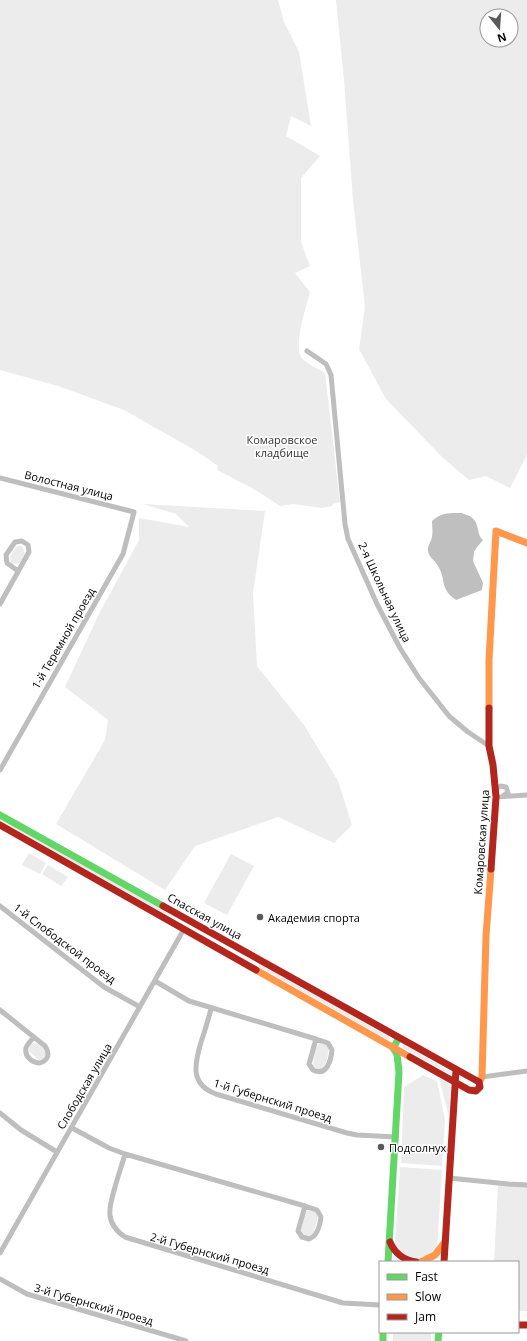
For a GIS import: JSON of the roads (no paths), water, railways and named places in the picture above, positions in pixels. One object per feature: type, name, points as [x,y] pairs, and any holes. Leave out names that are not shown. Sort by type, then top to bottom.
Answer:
[{"type":"street","name":"2-я Школьная улица","points":[[307,351],[326,364],[331,375],[345,524],[348,539],[377,604],[400,648],[419,678],[444,711],[468,732],[489,746]]},
{"type":"street","name":"Волостная улица","points":[[0,478],[134,512]]},
{"type":"street","name":"1-й Теремной проезд","points":[[0,770],[122,554],[134,512]]},
{"type":"street","name":"Комаровская улица","points":[[480,1079],[486,936],[498,796],[489,746],[489,660],[496,531],[527,543]]},
{"type":"street","points":[[0,604],[29,552],[28,545],[22,541],[15,542],[6,556],[7,563],[18,571]]},
{"type":"street","points":[[498,796],[527,795]]},
{"type":"street","name":"Спасская улица","points":[[0,815],[456,1070],[480,1079],[480,1087],[476,1091],[469,1090],[456,1083],[0,825]]},
{"type":"street","name":"1-й Слободской проезд","points":[[0,906],[104,988],[140,1007]]},
{"type":"street","name":"Слободская улица","points":[[0,1253],[184,929]]},
{"type":"street","points":[[247,965],[252,956]]},
{"type":"street","points":[[155,981],[189,1001],[211,1009],[316,1039],[328,1043],[332,1050],[328,1065],[324,1071],[320,1072],[313,1070],[310,1064],[316,1039]]},
{"type":"street","name":"1-й Губернский проезд","points":[[211,1009],[195,1063],[198,1080],[206,1089],[216,1094],[347,1133],[396,1137]]},
{"type":"street","points":[[0,1010],[34,1037],[45,1046],[48,1052],[47,1059],[40,1063],[36,1063],[30,1059],[26,1052],[28,1045],[34,1037]]},
{"type":"street","points":[[388,1261],[399,1072],[397,1054],[393,1048],[399,1038]]},
{"type":"street","points":[[444,1261],[456,1070]]},
{"type":"street","points":[[480,1079],[527,1070]]},
{"type":"street","points":[[0,1113],[21,1130],[57,1152]]},
{"type":"street","points":[[72,1128],[109,1148],[125,1154],[305,1206],[317,1210],[321,1217],[315,1236],[309,1239],[302,1237],[298,1231],[305,1206]]},
{"type":"street","name":"2-й Губернский проезд","points":[[125,1154],[111,1201],[109,1213],[115,1230],[124,1237],[344,1303],[379,1305]]},
{"type":"street","points":[[449,1178],[527,1185]]},
{"type":"street","points":[[389,1240],[392,1248],[399,1256],[410,1261]]},
{"type":"street","points":[[424,1261],[435,1256],[446,1241]]},
{"type":"street","name":"3-й Губернский проезд","points":[[0,1279],[27,1294],[186,1341]]},
{"type":"place","name":"Академия спорта","points":[[260,917]]},
{"type":"place","name":"Подсолнух","points":[[381,1147]]},
{"type":"park label","name":"Комаровское кладбище","points":[[282,445]]}]
